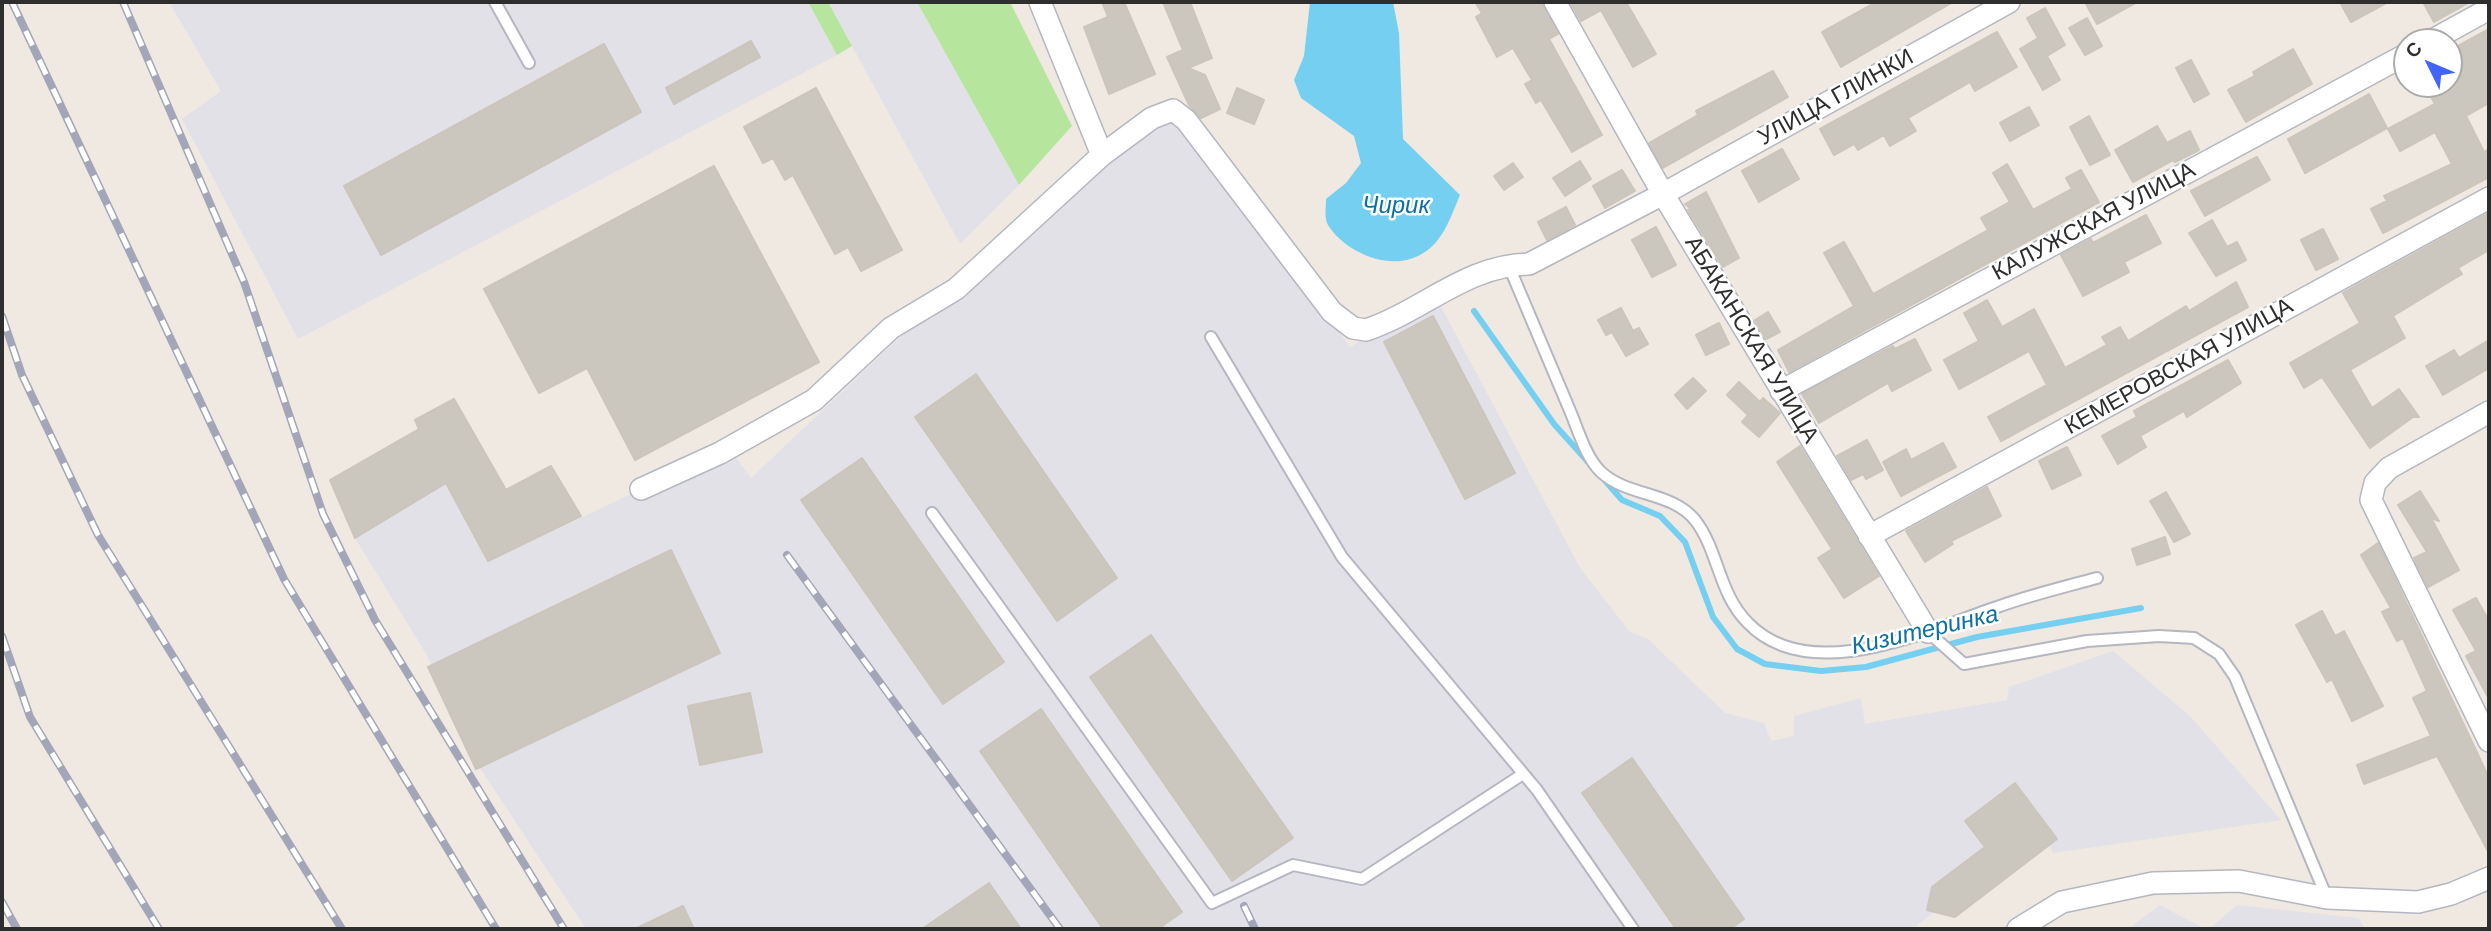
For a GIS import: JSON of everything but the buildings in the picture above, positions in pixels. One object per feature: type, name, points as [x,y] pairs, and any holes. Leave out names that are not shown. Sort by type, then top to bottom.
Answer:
[{"type":"street","points":[[641,489],[720,453],[814,400],[891,328],[956,289],[1102,155],[1040,2]]},
{"type":"street","name":"АБАКАНСКАЯ УЛИЦА","points":[[1555,2],[1663,194],[1928,632]]},
{"type":"street","name":"УЛИЦА ГЛИНКИ","points":[[1102,155],[1152,118],[1173,110],[1186,120],[1332,312],[1353,328],[1366,330],[1379,326],[1475,273],[1508,264],[1529,264],[1663,194],[2009,2]]},
{"type":"street","points":[[2454,28],[2489,9]]},
{"type":"street","name":"КАЛУЖСКАЯ УЛИЦА","points":[[1781,391],[2393,62]]},
{"type":"street","name":"КЕМЕРОВСКАЯ УЛИЦА","points":[[1869,536],[2489,198]]},
{"type":"street","points":[[2489,412],[2389,468],[2375,482],[2371,500],[2489,741]]},
{"type":"street","points":[[2018,929],[2062,902],[2153,883],[2239,881],[2328,898],[2418,902],[2451,894],[2489,878]]},
{"type":"lane","points":[[495,2],[529,63]]},
{"type":"lane","points":[[1508,264],[1582,440],[1601,472],[1624,486],[1678,504],[1695,521],[1708,546],[1724,589],[1749,625],[1778,643],[1803,650],[1846,652],[1928,632],[2000,606],[2097,578]]},
{"type":"lane","points":[[1211,337],[1342,557],[1523,774],[1633,929]]},
{"type":"lane","points":[[932,513],[1212,903],[1293,865],[1362,879],[1523,774]]},
{"type":"lane","name":"АБАКАНСКАЯ УЛИЦА","points":[[1928,632],[1964,664],[2087,641],[2159,636],[2194,638],[2219,654],[2235,677],[2328,898]]},
{"type":"shaded area","points":[[169,2],[808,2],[837,55],[298,339],[182,119],[221,91]]},
{"type":"shaded area","points":[[828,2],[917,2],[1019,185],[960,244]]},
{"type":"shaded area","points":[[1153,110],[1194,127],[1350,347],[1436,297],[1580,568],[1630,632],[1648,639],[1725,713],[1764,723],[1771,741],[1794,736],[1794,716],[1861,698],[1865,724],[2007,700],[2009,687],[2113,651],[2190,716],[2281,820],[2053,853],[2043,832],[1912,929],[586,929],[474,759],[428,657],[355,538],[446,483],[489,561],[729,448],[751,478],[935,304]]},
{"type":"shaded area","points":[[2160,905],[2205,929],[2128,929]]},
{"type":"shaded area","points":[[2237,905],[2359,918],[2365,929],[2209,929]]},
{"type":"green space","points":[[808,2],[828,2],[852,46],[837,55]]},
{"type":"green space","points":[[917,2],[1010,2],[1072,126],[1019,185]]},
{"type":"water","name":"Чирик","points":[[1310,2],[1393,2],[1399,33],[1403,139],[1460,195],[1440,237],[1434,245],[1418,256],[1394,261],[1368,256],[1345,243],[1327,222],[1326,199],[1346,183],[1361,163],[1354,136],[1301,98],[1294,80],[1304,56]]},
{"type":"waterway","name":"Кизитеринка","points":[[1474,311],[1554,424],[1589,463]]},
{"type":"waterway","name":"Кизитеринка","points":[[1601,476],[1622,500],[1660,516],[1685,542],[1713,617],[1737,649],[1765,664],[1821,671],[1866,667],[1977,637],[2141,608]]},
{"type":"railway","points":[[12,2],[284,579],[496,929]]},
{"type":"railway","points":[[123,2],[244,282],[323,514],[375,620],[564,929]]},
{"type":"railway","points":[[2,316],[22,375],[98,535],[342,929]]},
{"type":"railway","points":[[787,555],[1060,929]]},
{"type":"railway","points":[[2,636],[30,717],[159,929]]},
{"type":"railway","points":[[2,902],[17,929]]},
{"type":"railway","points":[[1244,906],[1255,929]]}]
